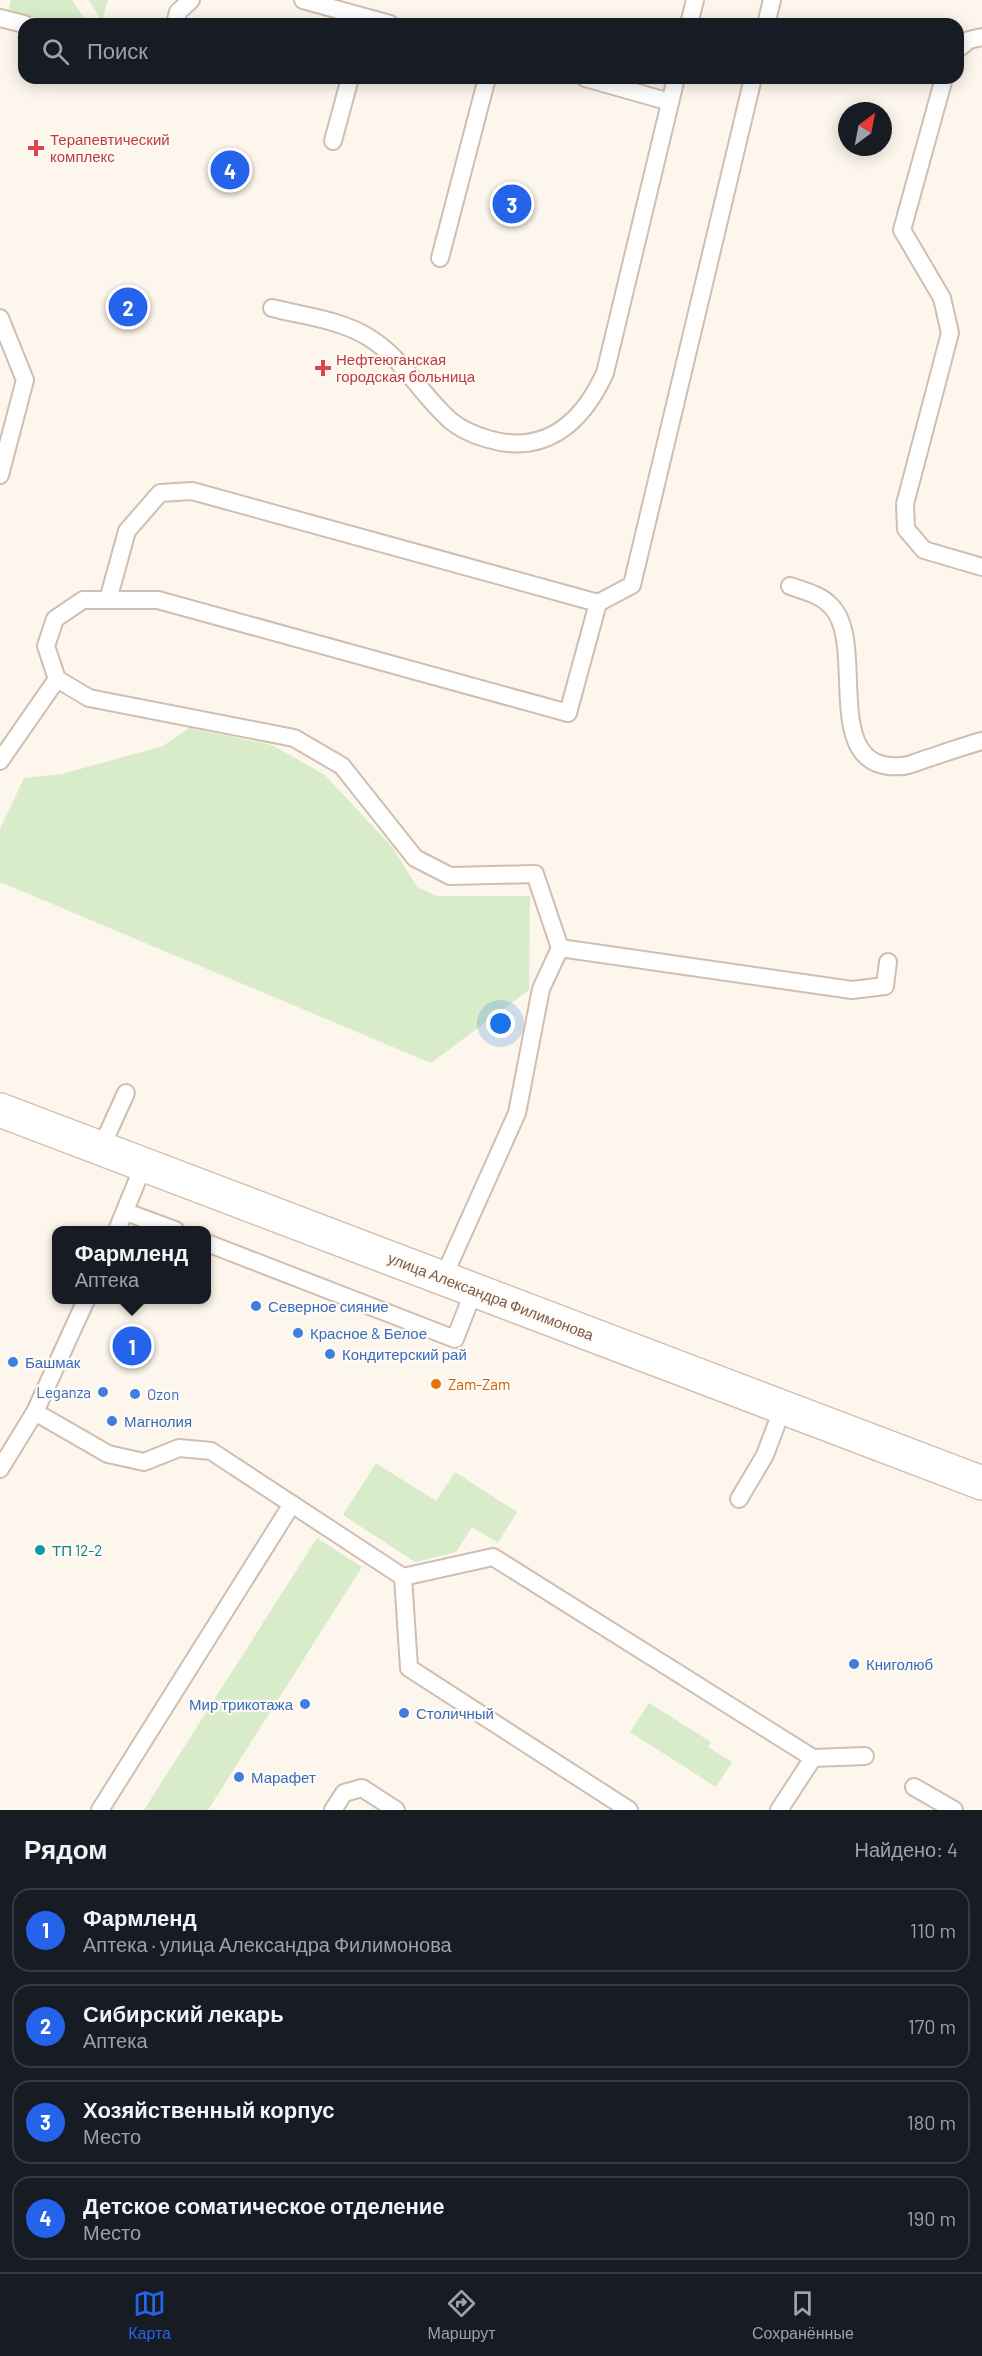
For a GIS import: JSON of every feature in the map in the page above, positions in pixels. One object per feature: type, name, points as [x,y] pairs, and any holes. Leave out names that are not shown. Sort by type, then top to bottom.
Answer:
[{"type":"main road","name":"улица Александра Филимонова","points":[[0,1110],[982,1483]]},
{"type":"lane","points":[[176,18],[178,12],[191,0]]},
{"type":"lane","points":[[303,0],[356,18]]},
{"type":"lane","points":[[690,18],[695,0]]},
{"type":"lane","points":[[768,18],[772,0]]},
{"type":"lane","points":[[0,18],[18,22]]},
{"type":"lane","points":[[964,44],[969,40],[982,37]]},
{"type":"lane","points":[[333,141],[348,84]]},
{"type":"lane","points":[[440,258],[485,84]]},
{"type":"lane","points":[[606,84],[670,102]]},
{"type":"lane","points":[[272,308],[342,325],[367,336],[386,349],[441,411],[471,434],[522,445],[550,438],[574,420],[595,396],[605,373],[674,84]]},
{"type":"lane","points":[[108,600],[127,531],[160,493],[192,491],[598,603],[632,585],[752,84]]},
{"type":"lane","points":[[942,84],[902,230],[942,298],[950,333],[905,504],[906,529],[924,549],[982,567]]},
{"type":"lane","points":[[0,318],[26,380],[0,475]]},
{"type":"lane","points":[[790,586],[815,594],[832,606],[842,622],[853,732],[861,752],[877,765],[904,766],[982,741]]},
{"type":"lane","points":[[443,1278],[517,1113],[541,988],[560,948],[535,874],[450,876],[415,858],[342,766],[294,738],[89,698],[57,680],[46,646],[55,619],[83,600],[158,600],[568,713],[598,603]]},
{"type":"lane","points":[[0,761],[57,680]]},
{"type":"lane","points":[[560,948],[852,990],[885,986],[888,962]]},
{"type":"lane","points":[[101,1148],[126,1093]]},
{"type":"lane","points":[[119,1226],[144,1164]]},
{"type":"lane","points":[[126,1212],[164,1226]]},
{"type":"lane","points":[[211,1245],[455,1339],[474,1290]]},
{"type":"lane","points":[[0,1468],[4,1451],[35,1412],[84,1304]]},
{"type":"lane","points":[[738,1499],[765,1455],[783,1407]]},
{"type":"lane","points":[[35,1412],[108,1454],[144,1462],[179,1448],[211,1451],[403,1577],[493,1557],[813,1758],[865,1756]]},
{"type":"lane","points":[[100,1810],[292,1504]]},
{"type":"lane","points":[[403,1577],[409,1668],[629,1810]]},
{"type":"lane","points":[[779,1810],[813,1758]]},
{"type":"lane","points":[[914,1787],[954,1810]]},
{"type":"lane","points":[[333,1810],[344,1792],[362,1788],[396,1810]]},
{"type":"green space","points":[[11,0],[72,0],[84,18],[30,18],[8,12]]},
{"type":"green space","points":[[89,0],[108,0],[103,18],[100,18]]},
{"type":"green space","points":[[189,728],[272,745],[325,775],[393,848],[417,887],[437,896],[530,896],[529,990],[431,1063],[0,882],[0,829],[24,778],[62,774],[163,746]]},
{"type":"green space","points":[[376,1463],[436,1501],[455,1472],[517,1512],[498,1543],[472,1527],[456,1552],[415,1562],[343,1515]]},
{"type":"green space","points":[[317,1538],[362,1567],[208,1810],[144,1810]]},
{"type":"green space","points":[[649,1703],[711,1742],[708,1747],[732,1762],[716,1787],[630,1732]]},
{"type":"place","name":"Терапевтический комплекс","points":[[36,148]]},
{"type":"place","name":"Детское соматическое отделение","points":[[230,170]]},
{"type":"place","name":"Хозяйственный корпус","points":[[512,204]]},
{"type":"place","name":"Сибирский лекарь","points":[[128,307]]},
{"type":"place","name":"Нефтеюганская городская больница","points":[[323,368]]},
{"type":"place","name":"Северное сияние","points":[[256,1306]]},
{"type":"place","name":"Красное & Белое","points":[[298,1333]]},
{"type":"place","name":"Фармленд","points":[[132,1346]]},
{"type":"place","name":"Кондитерский рай","points":[[330,1354]]},
{"type":"place","name":"Башмак","points":[[13,1362]]},
{"type":"place","name":"Zam-Zam","points":[[436,1384]]},
{"type":"place","name":"Leganza","points":[[103,1392]]},
{"type":"place","name":"Ozon","points":[[135,1394]]},
{"type":"place","name":"Магнолия","points":[[112,1421]]},
{"type":"place","name":"ТП 12-2","points":[[40,1550]]},
{"type":"place","name":"Книголюб","points":[[854,1664]]},
{"type":"place","name":"Мир трикотажа","points":[[305,1704]]},
{"type":"place","name":"Столичный","points":[[404,1713]]},
{"type":"place","name":"Марафет","points":[[239,1777]]}]
